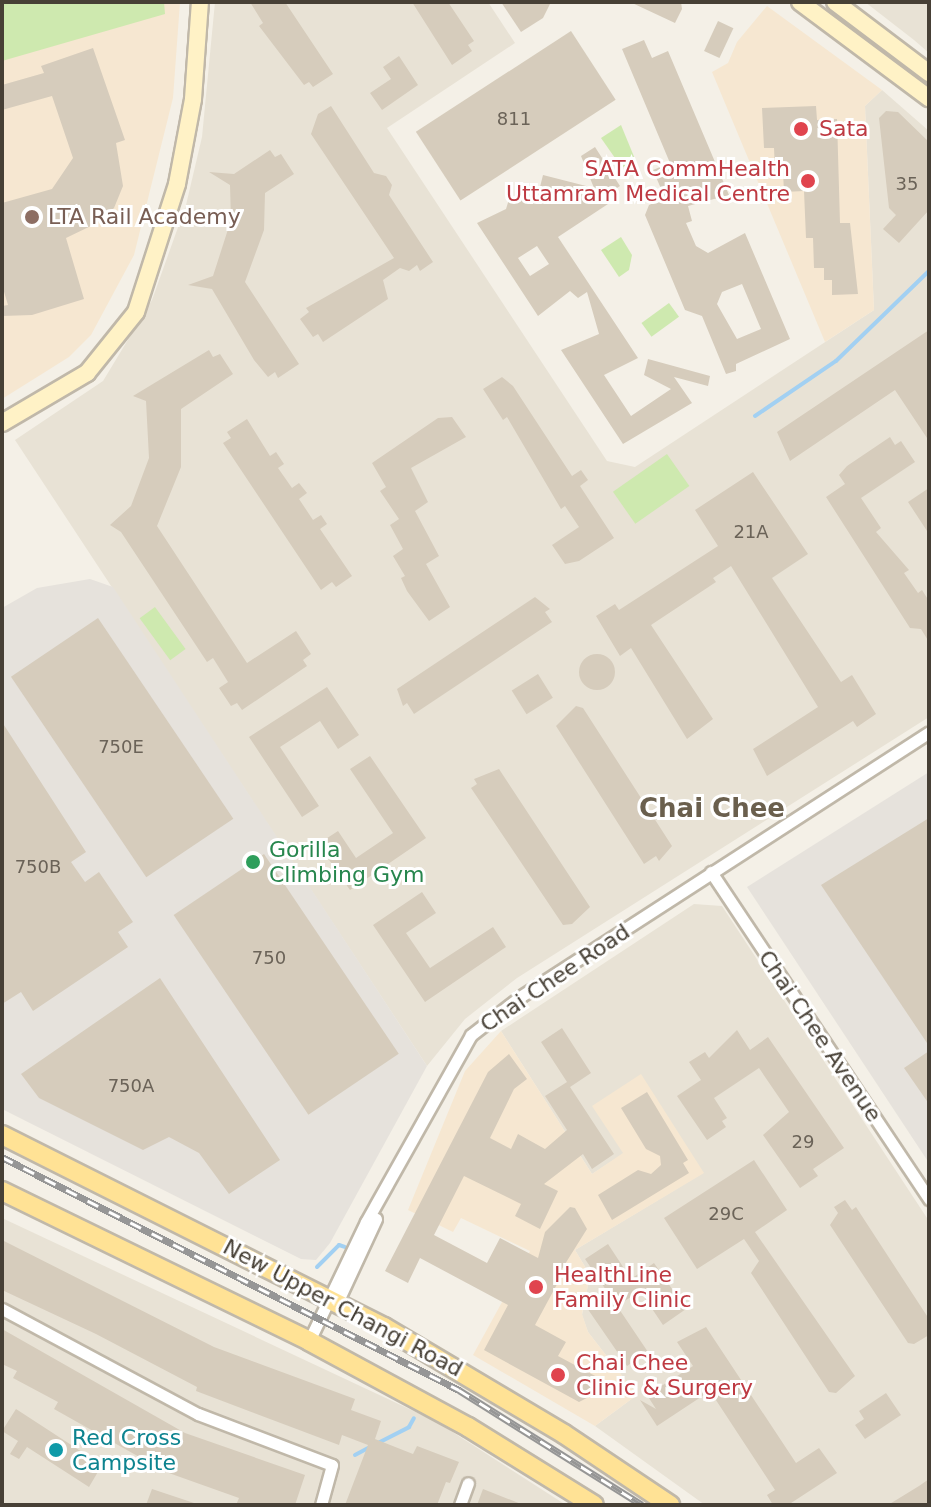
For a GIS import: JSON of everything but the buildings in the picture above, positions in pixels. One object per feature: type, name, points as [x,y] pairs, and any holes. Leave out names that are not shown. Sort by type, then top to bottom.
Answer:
[{"type":"main road","name":"New Upper Changi Road","points":[[2,1135],[334,1300],[481,1383],[670,1505]]},
{"type":"main road","name":"New Upper Changi Road","points":[[2,1191],[312,1343],[468,1427],[594,1505]]},
{"type":"street","points":[[2,423],[87,373],[136,312],[154,267],[177,184],[193,99],[200,2]]},
{"type":"street","points":[[800,2],[929,98]]},
{"type":"street","points":[[835,2],[929,73]]},
{"type":"street","name":"Chai Chee Road","points":[[312,1343],[334,1300],[366,1222],[471,1035],[929,732]]},
{"type":"street","name":"Chai Chee Road","points":[[713,875],[929,740]]},
{"type":"street","name":"Chai Chee Avenue","points":[[713,875],[929,1199]]},
{"type":"street","points":[[2,1309],[198,1414],[332,1465],[321,1505]]},
{"type":"street","points":[[460,1505],[468,1483]]},
{"type":"shaded area","points":[[2,2],[180,2],[173,98],[134,255],[91,335],[69,357],[2,399]]},
{"type":"shaded area","points":[[215,2],[488,2],[515,43],[387,128],[607,461],[635,467],[874,310],[865,106],[882,90],[929,131],[929,717],[517,978],[465,1019],[427,1066],[15,440],[103,381],[152,300],[186,205],[202,137]]},
{"type":"shaded area","points":[[865,2],[929,2],[929,53],[914,40]]},
{"type":"shaded area","points":[[767,6],[882,90],[865,106],[874,310],[825,342],[712,72],[728,63],[737,42]]},
{"type":"shaded area","points":[[90,579],[113,587],[427,1066],[330,1243],[316,1260],[301,1259],[2,1109],[2,608],[37,588]]},
{"type":"shaded area","points":[[929,772],[929,1163],[747,887]]},
{"type":"shaded area","points":[[694,904],[722,906],[929,1221],[929,1505],[705,1505],[595,1426],[637,1395],[588,1332],[582,1315],[590,1275],[575,1250],[703,1173],[623,1154],[592,1174],[501,1031]]},
{"type":"shaded area","points":[[501,1031],[592,1174],[623,1153],[592,1106],[641,1074],[704,1173],[575,1250],[590,1275],[582,1314],[588,1332],[637,1395],[595,1426],[473,1355],[530,1251],[461,1218],[453,1232],[408,1210],[465,1071]]},
{"type":"shaded area","points":[[2,1218],[437,1422],[566,1505],[2,1505]]},
{"type":"green space","points":[[2,2],[164,2],[165,14],[2,61]]},
{"type":"green space","points":[[621,125],[635,159],[622,168],[601,138]]},
{"type":"green space","points":[[621,237],[632,255],[629,270],[619,277],[601,250]]},
{"type":"green space","points":[[669,303],[679,317],[651,337],[641,323]]},
{"type":"green space","points":[[667,454],[689,486],[635,524],[613,492]]},
{"type":"green space","points":[[155,607],[186,649],[170,660],[140,618]]},
{"type":"waterway","points":[[755,416],[836,361],[929,271]]},
{"type":"waterway","points":[[317,1267],[339,1245],[345,1247]]},
{"type":"waterway","points":[[378,1443],[409,1427],[414,1418]]},
{"type":"waterway","points":[[355,1455],[370,1447]]},
{"type":"railway","points":[[2,1157],[459,1390],[642,1505]]},
{"type":"place","name":"Sata","points":[[801,129]]},
{"type":"place","name":"SATA CommHealth Uttamram Medical Centre","points":[[808,181]]},
{"type":"place","name":"LTA Rail Academy","points":[[32,217]]},
{"type":"place","name":"Gorilla Climbing Gym","points":[[253,862]]},
{"type":"place","name":"HealthLine Family Clinic","points":[[536,1287]]},
{"type":"place","name":"Chai Chee Clinic & Surgery","points":[[558,1375]]},
{"type":"place","name":"Red Cross Campsite","points":[[56,1450]]},
{"type":"district","name":"Chai Chee","points":[[712,809]]}]
